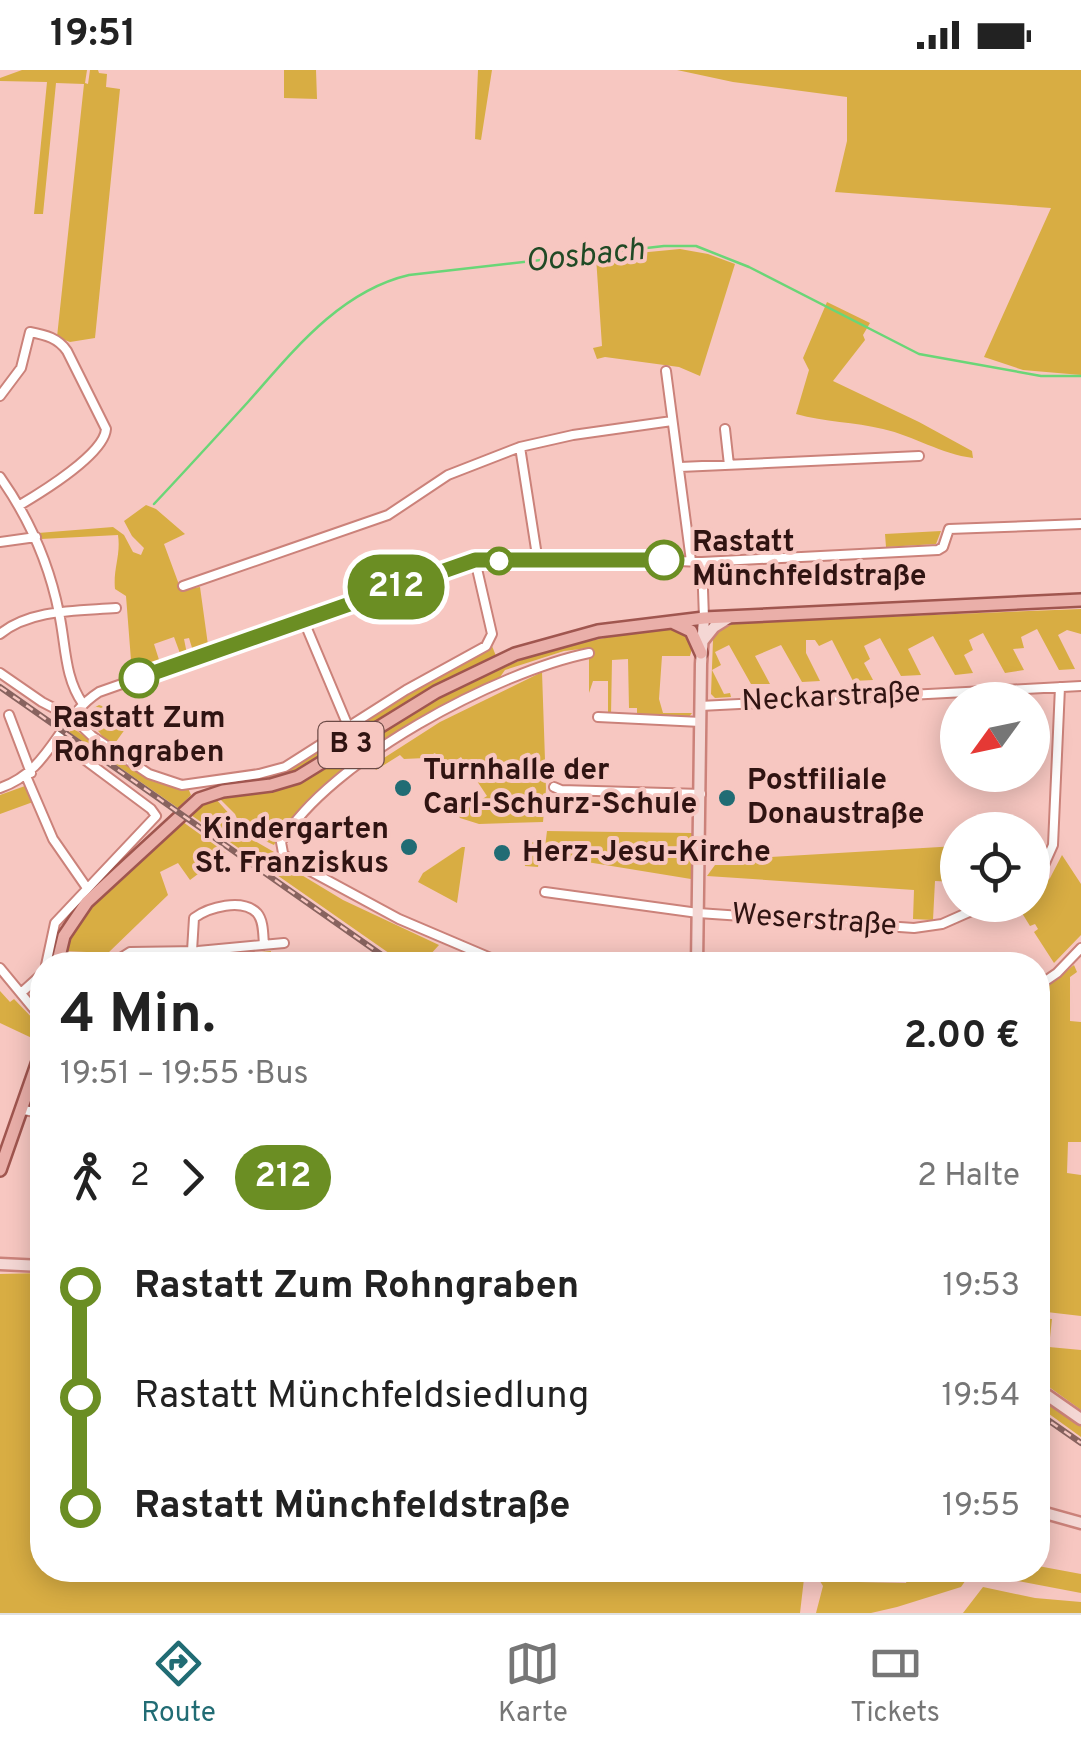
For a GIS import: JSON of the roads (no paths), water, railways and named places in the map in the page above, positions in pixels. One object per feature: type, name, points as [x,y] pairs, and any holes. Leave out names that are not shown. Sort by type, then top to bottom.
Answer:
[{"type":"main road","name":"B 3","points":[[61,952],[64,936],[87,902],[199,799],[298,776],[436,692],[515,654],[598,631],[670,621],[1081,600]]},
{"type":"main road","points":[[670,621],[690,631],[702,648]]},
{"type":"main road","points":[[0,1170],[30,1088]]},
{"type":"street","points":[[0,394],[21,368],[30,332],[46,336],[64,347],[105,424],[106,435],[89,454],[20,506]]},
{"type":"street","points":[[666,371],[690,562]]},
{"type":"street","points":[[183,586],[388,515],[448,475],[520,447],[672,421]]},
{"type":"street","points":[[725,429],[729,465]]},
{"type":"street","points":[[520,447],[538,562]]},
{"type":"street","points":[[680,467],[918,456]]},
{"type":"street","points":[[0,477],[36,537],[59,612],[66,662],[83,704]]},
{"type":"street","points":[[0,788],[28,774],[83,704],[106,689],[475,560],[605,558],[702,562],[938,550],[949,530],[1081,524]]},
{"type":"street","points":[[0,542],[36,537]]},
{"type":"street","points":[[0,673],[150,774],[174,784],[259,774],[285,767],[489,643],[492,634],[475,560]]},
{"type":"street","points":[[697,952],[702,562]]},
{"type":"street","points":[[0,634],[20,621],[59,612],[116,608]]},
{"type":"street","points":[[702,648],[714,627],[731,616]]},
{"type":"street","points":[[304,620],[348,726]]},
{"type":"street","points":[[478,952],[347,894],[295,864],[282,852],[283,838],[311,803],[396,739],[510,678],[589,653]]},
{"type":"street","name":"Neckarstraße","points":[[700,706],[1081,686]]},
{"type":"street","points":[[1050,852],[1060,687]]},
{"type":"street","points":[[8,716],[53,839],[87,888]]},
{"type":"street","points":[[598,717],[700,722]]},
{"type":"street","points":[[49,952],[55,923],[155,820],[151,809],[57,739]]},
{"type":"street","points":[[554,787],[701,794]]},
{"type":"street","name":"Weserstraße","points":[[544,892],[698,913],[914,928],[947,922]]},
{"type":"street","points":[[192,952],[194,918],[222,906],[255,912],[262,922],[264,945]]},
{"type":"street","points":[[130,952],[192,952],[284,944]]},
{"type":"street","points":[[1050,976],[1081,948]]},
{"type":"street","points":[[1074,957],[1081,969]]},
{"type":"street","points":[[0,968],[30,1004]]},
{"type":"street","points":[[21,993],[30,985]]},
{"type":"street","points":[[23,1110],[30,1111]]},
{"type":"street","points":[[0,1264],[30,1265]]},
{"type":"street","points":[[1050,1397],[1081,1419]]},
{"type":"street","points":[[1050,1514],[1081,1522]]},
{"type":"waterway","name":"Oosbach","points":[[154,504],[320,325],[361,294],[409,275],[664,246],[696,246],[749,267],[919,354],[1041,376],[1081,376]]},
{"type":"railway","points":[[0,687],[377,952]]},
{"type":"railway","points":[[1050,1421],[1081,1443]]},
{"type":"place","name":"Rastatt Münchfeldstraße","points":[[664,560]]},
{"type":"place","name":"Rastatt Zum Rohngraben","points":[[139,678]]},
{"type":"place","name":"Turnhalle der Carl-Schurz-Schule","points":[[403,788]]},
{"type":"place","name":"Postfiliale Donaustraße","points":[[727,798]]},
{"type":"place","name":"Kindergarten St. Franziskus","points":[[409,847]]},
{"type":"place","name":"Herz-Jesu-Kirche","points":[[502,853]]}]
